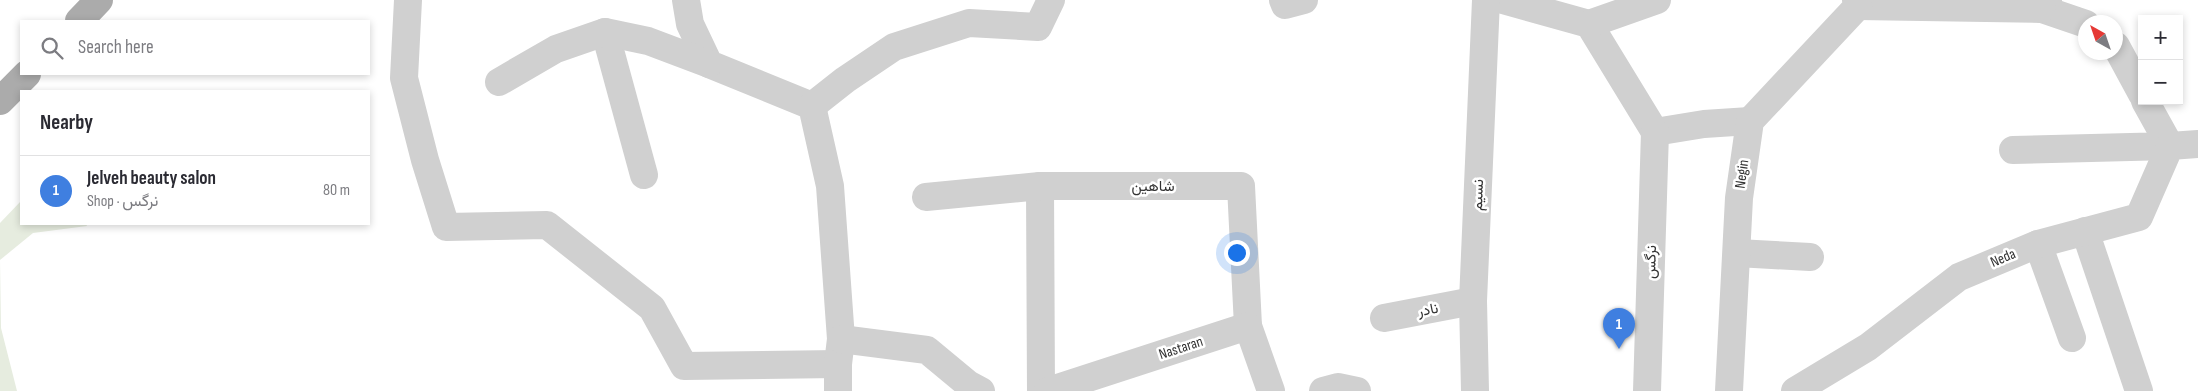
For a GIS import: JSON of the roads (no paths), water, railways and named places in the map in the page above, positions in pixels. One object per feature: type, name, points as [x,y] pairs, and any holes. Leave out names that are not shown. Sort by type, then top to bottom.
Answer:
[{"type":"main road","points":[[80,20],[100,0]]},
{"type":"main road","points":[[0,101],[26,75]]},
{"type":"street","points":[[408,0],[404,78],[425,160],[446,227],[548,225],[652,308],[684,366],[839,352],[927,350],[972,389]]},
{"type":"street","points":[[686,0],[690,24],[709,64]]},
{"type":"street","points":[[812,106],[845,80],[894,47],[970,23],[1038,27],[1051,0]]},
{"type":"street","points":[[1283,0],[1285,5],[1304,0]]},
{"type":"street","name":"نسیم","points":[[1475,391],[1473,301],[1486,0]]},
{"type":"street","points":[[1503,0],[1589,24],[1657,0]]},
{"type":"street","points":[[1589,24],[1655,132],[1704,124],[1750,121],[1857,3],[2045,5],[2078,20]]},
{"type":"street","points":[[500,82],[556,49],[605,32],[648,41],[812,106]]},
{"type":"street","points":[[605,32],[644,175]]},
{"type":"street","points":[[2123,59],[2138,87]]},
{"type":"street","points":[[2148,105],[2170,146]]},
{"type":"street","points":[[812,106],[830,186],[839,352],[838,391]]},
{"type":"street","name":"Negin","points":[[1729,391],[1739,198],[1750,121]]},
{"type":"street","name":"نرگس","points":[[1648,391],[1655,132]]},
{"type":"street","points":[[2013,150],[2198,144]]},
{"type":"street","name":"Neda","points":[[1795,391],[1868,347],[1959,277],[2038,244],[2139,216],[2170,146]]},
{"type":"street","points":[[1040,186],[1040,391]]},
{"type":"street","name":"شاهین","points":[[926,197],[1040,186],[1241,186],[1248,326]]},
{"type":"street","points":[[2085,231],[2139,391]]},
{"type":"street","points":[[2038,244],[2072,338]]},
{"type":"street","points":[[1737,253],[1810,257]]},
{"type":"street","name":"نادر","points":[[1384,318],[1473,301]]},
{"type":"street","points":[[1248,326],[1271,391]]},
{"type":"street","name":"Nastaran","points":[[1048,391],[1248,326]]},
{"type":"street","points":[[1323,391],[1338,388],[1357,391]]},
{"type":"place","name":"Jelveh beauty salon","points":[[1619,349]]}]
